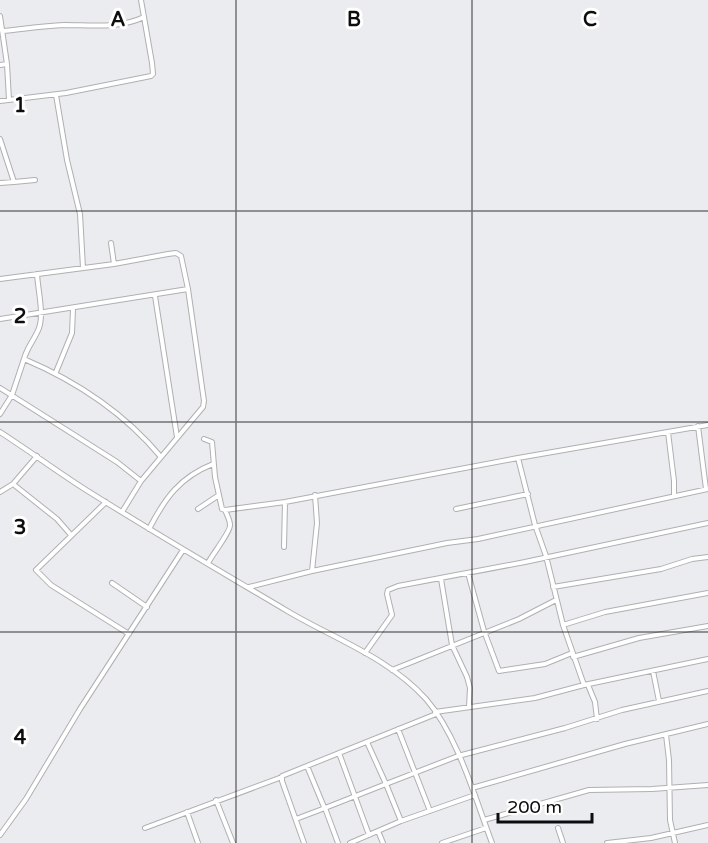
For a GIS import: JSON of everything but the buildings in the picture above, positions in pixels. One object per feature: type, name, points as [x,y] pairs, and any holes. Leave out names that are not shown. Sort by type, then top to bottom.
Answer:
[{"type":"street","points":[[0,101],[56,95],[147,78],[152,75],[141,0]]},
{"type":"street","points":[[0,16],[7,64],[9,100]]},
{"type":"street","points":[[2,31],[63,25],[105,27],[136,21],[144,17]]},
{"type":"street","points":[[0,65],[7,64]]},
{"type":"street","points":[[56,95],[80,214],[83,268]]},
{"type":"street","points":[[0,139],[14,182]]},
{"type":"street","points":[[0,183],[35,180]]},
{"type":"street","points":[[111,243],[114,264]]},
{"type":"street","points":[[0,279],[114,264],[176,253],[182,260],[188,289],[203,407],[141,481],[122,512]]},
{"type":"street","points":[[0,414],[12,395],[27,350],[39,328],[42,314],[37,274]]},
{"type":"street","points":[[0,320],[188,289]]},
{"type":"street","points":[[155,296],[177,438]]},
{"type":"street","points":[[56,372],[72,333],[73,309]]},
{"type":"street","points":[[24,359],[56,372],[83,389],[121,418],[161,457]]},
{"type":"street","points":[[0,388],[117,462],[141,481]]},
{"type":"street","points":[[225,510],[285,502],[708,425]]},
{"type":"street","points":[[249,587],[312,571],[447,543],[478,539],[707,489],[698,426]]},
{"type":"street","points":[[0,432],[183,550],[365,653],[415,688],[436,713],[458,756],[492,843]]},
{"type":"street","points":[[668,432],[674,496]]},
{"type":"street","points":[[204,439],[212,442],[213,464],[222,509],[225,510],[230,524],[229,531],[217,546],[208,563]]},
{"type":"street","points":[[0,492],[13,484],[36,456]]},
{"type":"street","points":[[518,458],[572,655],[595,702],[597,718]]},
{"type":"street","points":[[149,529],[158,512],[182,481],[200,469],[213,464]]},
{"type":"street","points":[[13,484],[57,519],[71,535]]},
{"type":"street","points":[[456,509],[528,494]]},
{"type":"street","points":[[198,509],[219,495]]},
{"type":"street","points":[[312,571],[317,523],[315,495]]},
{"type":"street","points":[[106,502],[42,562],[36,572],[51,585],[129,634]]},
{"type":"street","points":[[284,547],[285,502]]},
{"type":"street","points":[[365,653],[392,615],[387,594],[388,590],[398,586],[708,523]]},
{"type":"street","points":[[0,835],[26,799],[80,709],[183,550]]},
{"type":"street","points":[[553,587],[661,569],[692,559],[708,557]]},
{"type":"street","points":[[468,573],[484,631],[498,669],[502,671],[545,664],[639,638],[708,626]]},
{"type":"street","points":[[441,579],[452,645],[470,688],[469,707]]},
{"type":"street","points":[[112,583],[147,607]]},
{"type":"street","points":[[563,625],[605,612],[708,593]]},
{"type":"street","points":[[392,670],[484,631],[519,619],[556,600]]},
{"type":"street","points":[[145,828],[282,776],[436,713],[535,698],[708,659]]},
{"type":"street","points":[[653,671],[659,701]]},
{"type":"street","points":[[296,819],[458,756],[659,701],[708,691]]},
{"type":"street","points":[[472,788],[625,744],[708,724]]},
{"type":"street","points":[[398,729],[430,811]]},
{"type":"street","points":[[666,735],[669,760],[670,820],[675,843]]},
{"type":"street","points":[[367,742],[401,821]]},
{"type":"street","points":[[339,753],[369,835]]},
{"type":"street","points":[[307,766],[338,843]]},
{"type":"street","points":[[282,776],[304,843]]},
{"type":"street","points":[[484,820],[589,790],[708,785]]},
{"type":"street","points":[[350,843],[401,821],[475,795]]},
{"type":"street","points":[[216,801],[233,843]]},
{"type":"street","points":[[187,812],[198,843]]},
{"type":"street","points":[[607,843],[651,838],[708,825]]},
{"type":"street","points":[[442,843],[486,828]]},
{"type":"street","points":[[558,828],[563,843]]},
{"type":"street","points":[[378,831],[384,843]]}]
